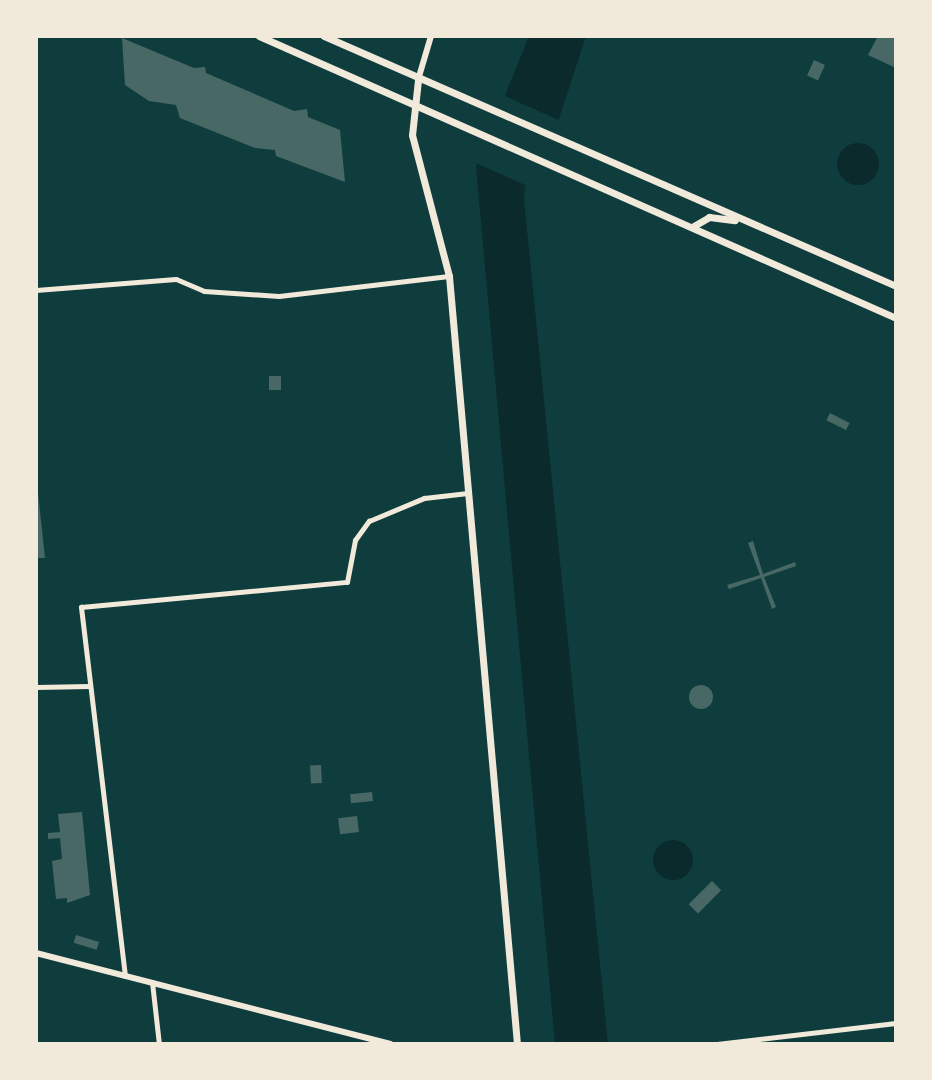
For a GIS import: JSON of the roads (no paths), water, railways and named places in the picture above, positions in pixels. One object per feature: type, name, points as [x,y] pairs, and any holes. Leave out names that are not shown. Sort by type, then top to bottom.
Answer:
[{"type":"main road","points":[[259,36],[278,40],[549,168],[692,227],[896,318]]},
{"type":"main road","points":[[324,36],[480,109],[896,286]]},
{"type":"main road","points":[[418,80],[412,104],[417,158],[449,276],[517,1044]]},
{"type":"main road","points":[[692,227],[709,217],[753,224]]},
{"type":"street","points":[[418,80],[431,36]]},
{"type":"street","points":[[36,290],[176,279],[204,291],[279,296],[449,276]]},
{"type":"street","points":[[125,976],[81,607],[347,582],[355,540],[369,521],[424,498],[469,493]]},
{"type":"street","points":[[36,687],[89,686]]},
{"type":"street","points":[[36,953],[391,1044]]},
{"type":"street","points":[[152,982],[159,1044]]},
{"type":"street","points":[[717,1044],[896,1023]]},
{"type":"water","points":[[529,36],[586,36],[556,128],[525,188],[524,199],[608,1044],[555,1044],[476,167]]},
{"type":"water","points":[[858,143],[873,149],[879,164],[873,179],[858,185],[843,179],[837,164],[843,149]]},
{"type":"water","points":[[673,840],[687,846],[693,860],[687,874],[673,880],[659,874],[653,860],[659,846]]}]
